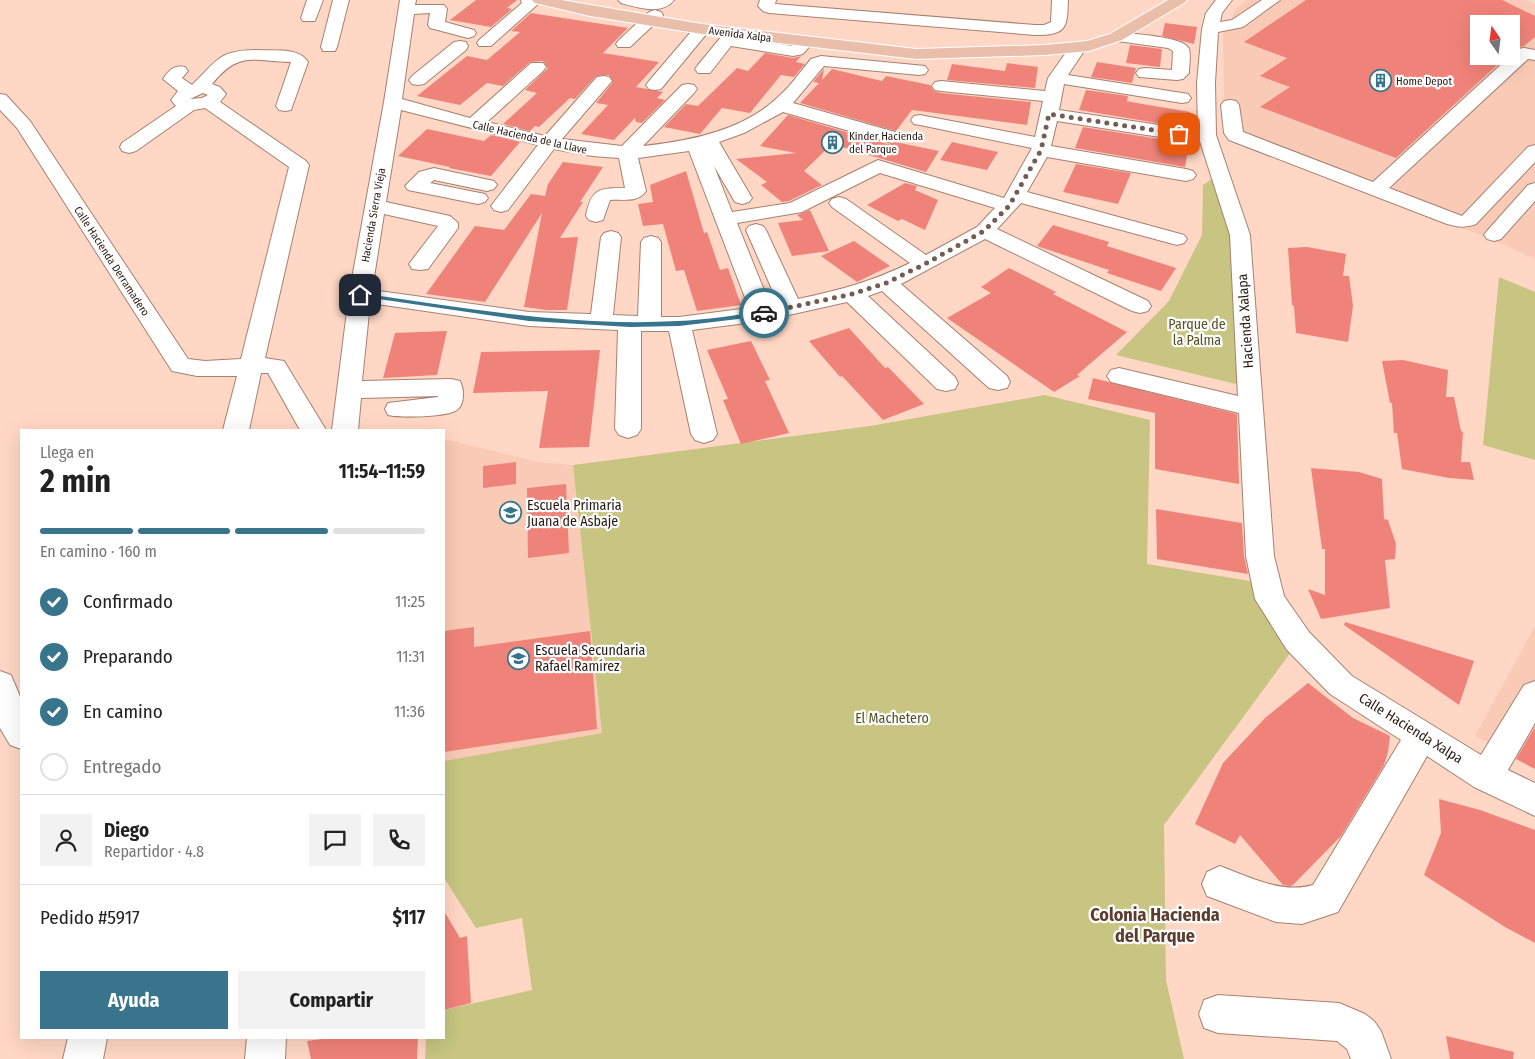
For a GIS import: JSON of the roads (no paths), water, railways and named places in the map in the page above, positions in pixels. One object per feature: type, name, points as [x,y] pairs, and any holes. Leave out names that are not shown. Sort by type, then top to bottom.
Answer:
[{"type":"main road","name":"Avenida Xalpa","points":[[540,0],[704,26],[916,54],[1078,48],[1116,37],[1179,0]]},
{"type":"main road","name":"Avenida Xalpa","points":[[568,0],[652,18]]},
{"type":"street","points":[[309,18],[315,0]]},
{"type":"street","points":[[329,48],[341,0]]},
{"type":"street","points":[[485,43],[530,4],[529,0]]},
{"type":"street","points":[[626,0],[651,5],[658,5],[666,0]]},
{"type":"street","points":[[768,0],[766,6],[769,8],[1035,30],[1047,30],[1059,24],[1060,0]]},
{"type":"street","name":"Hacienda Xalapa","points":[[1224,0],[1214,13],[1210,29],[1206,83],[1207,135],[1240,235],[1260,556],[1270,599],[1298,641]]},
{"type":"street","points":[[1210,29],[1236,24],[1272,0]]},
{"type":"street","points":[[407,5],[438,8],[436,24],[464,40],[418,80]]},
{"type":"street","name":"Hacienda Sierra Vieja","points":[[345,429],[360,295],[393,102],[407,5]]},
{"type":"street","points":[[624,44],[652,18]]},
{"type":"street","points":[[655,85],[704,26]]},
{"type":"street","points":[[1116,37],[1172,44],[1181,49],[1180,74],[1145,73]]},
{"type":"street","points":[[704,69],[727,40],[793,51],[797,50],[807,39]]},
{"type":"street","points":[[360,295],[529,319],[602,323],[679,324],[762,314],[852,294],[886,283],[984,231],[1014,197],[1042,147],[1053,96],[1078,48]]},
{"type":"street","points":[[1045,50],[1053,96]]},
{"type":"street","points":[[1376,190],[1524,52],[1535,55]]},
{"type":"street","points":[[400,54],[440,62]]},
{"type":"street","points":[[129,147],[196,97],[225,60],[231,58],[242,56],[298,59],[300,62],[285,106]]},
{"type":"street","name":"Calle Hacienda de la Llave","points":[[393,102],[474,124],[593,151],[665,150],[702,142],[741,127],[779,105],[817,63],[822,61],[919,70]]},
{"type":"street","points":[[474,124],[537,67]]},
{"type":"street","points":[[179,72],[172,79],[299,165],[236,429]]},
{"type":"street","points":[[502,206],[550,142],[603,81]]},
{"type":"street","points":[[1206,83],[1230,105],[1233,133],[1236,136],[1463,222],[1469,220],[1535,151]]},
{"type":"street","points":[[941,86],[1053,96],[1182,98]]},
{"type":"street","points":[[596,216],[600,200],[603,196],[628,194],[636,190],[627,152],[688,89]]},
{"type":"street","points":[[1053,96],[1179,134]]},
{"type":"street","name":"Calle Hacienda Derramadero","points":[[0,99],[24,124],[180,365],[207,369],[252,366]]},
{"type":"street","points":[[779,105],[888,136]]},
{"type":"street","points":[[920,120],[1042,147],[1186,175]]},
{"type":"street","points":[[702,142],[742,198]]},
{"type":"street","points":[[702,142],[725,219],[762,314]]},
{"type":"street","points":[[725,219],[795,208],[878,166],[1014,197],[1177,239]]},
{"type":"street","points":[[937,170],[1014,197]]},
{"type":"street","points":[[1514,174],[1535,182]]},
{"type":"street","points":[[379,180],[416,186],[482,192]]},
{"type":"street","points":[[1494,235],[1535,189]]},
{"type":"street","points":[[839,203],[925,264]]},
{"type":"street","points":[[374,206],[443,220],[448,223],[448,228],[420,264]]},
{"type":"street","points":[[756,230],[791,308]]},
{"type":"street","points":[[984,231],[1140,306]]},
{"type":"street","points":[[602,323],[611,237]]},
{"type":"street","points":[[628,429],[639,324],[651,242]]},
{"type":"street","points":[[886,283],[998,382]]},
{"type":"street","points":[[852,294],[946,383]]},
{"type":"street","points":[[679,324],[704,434]]},
{"type":"street","points":[[252,366],[272,365],[279,370],[312,429]]},
{"type":"street","points":[[1119,376],[1251,408]]},
{"type":"street","points":[[349,390],[451,387],[450,403],[448,406],[397,408]]},
{"type":"street","name":"Calle Hacienda Xalpa","points":[[1298,641],[1341,684],[1486,776],[1535,800]]},
{"type":"street","points":[[0,684],[17,731],[20,734]]},
{"type":"street","points":[[1486,776],[1535,695]]},
{"type":"street","points":[[1220,884],[1276,904],[1302,906],[1325,899],[1422,735]]},
{"type":"street","points":[[1218,1014],[1339,1022],[1357,1029],[1369,1047],[1371,1059]]},
{"type":"street","points":[[83,1059],[88,1039]]},
{"type":"place","name":"Home Depot","points":[[1380,81]]},
{"type":"place","name":"Kinder Hacienda del Parque","points":[[833,142]]},
{"type":"place","name":"Escuela Primaria Juana de Asbaje","points":[[511,513]]},
{"type":"place","name":"Escuela Secundaria Rafael Ramírez","points":[[519,658]]},
{"type":"district","name":"Colonia Hacienda del Parque","points":[[1155,925]]},
{"type":"park label","name":"Parque de la Palma","points":[[1197,332]]},
{"type":"park label","name":"El Machetero","points":[[892,718]]}]
